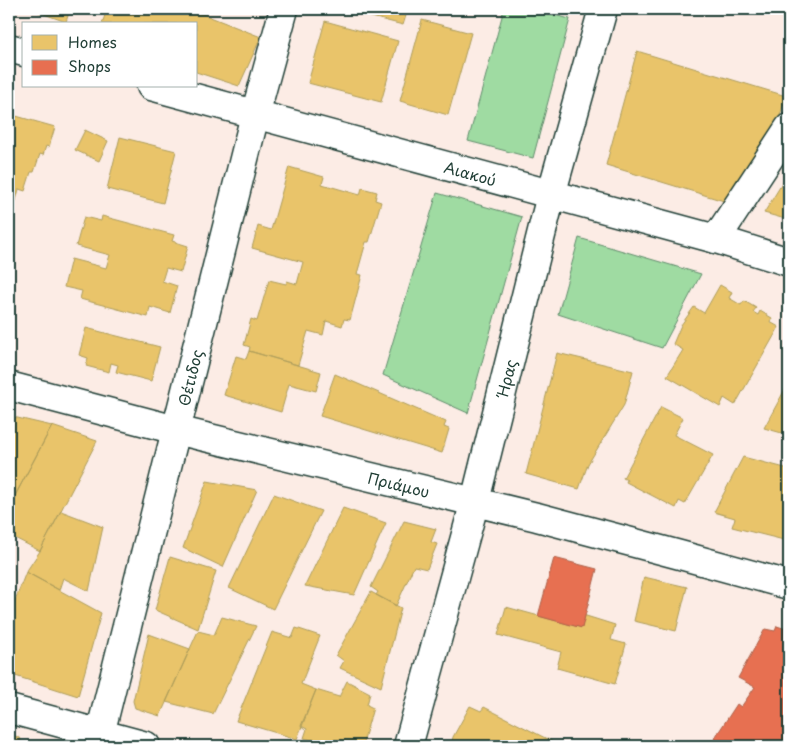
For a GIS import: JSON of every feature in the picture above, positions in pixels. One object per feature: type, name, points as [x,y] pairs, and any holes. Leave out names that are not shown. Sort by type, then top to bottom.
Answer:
[{"type":"street","name":"Θέτιδος","points":[[98,740],[255,115],[284,9]]},
{"type":"street","name":"Ήρας","points":[[408,746],[475,502],[552,195],[603,9]]},
{"type":"street","points":[[9,48],[22,51]]},
{"type":"street","name":"Αιακού","points":[[158,88],[716,239],[789,262]]},
{"type":"street","points":[[716,239],[789,128]]},
{"type":"street","name":"Πριάμου","points":[[9,386],[176,430],[657,548],[789,585]]},
{"type":"street","points":[[9,709],[98,740],[146,746]]},
{"type":"green space","points":[[504,9],[531,9],[570,19],[533,158],[468,141]]},
{"type":"green space","points":[[437,193],[522,217],[468,413],[383,375]]},
{"type":"green space","points":[[579,238],[701,274],[662,348],[558,314]]},
{"type":"building: Homes","points":[[37,9],[70,9],[66,22],[36,11]]},
{"type":"building: Homes","points":[[107,9],[190,9],[261,37],[239,86],[198,73],[198,22],[103,22]]},
{"type":"building: Homes","points":[[340,9],[408,9],[403,25]]},
{"type":"building: Homes","points":[[422,20],[471,33],[448,115],[400,101]]},
{"type":"building: Homes","points":[[325,21],[398,41],[381,102],[308,83]]},
{"type":"building: Homes","points":[[637,51],[786,96],[779,119],[724,201],[606,165]]},
{"type":"building: Homes","points":[[9,114],[55,127],[49,147],[46,146],[43,155],[40,154],[34,172],[31,172],[25,191],[19,189],[14,208],[9,206]]},
{"type":"building: Homes","points":[[85,130],[108,141],[99,161],[75,150]]},
{"type":"building: Homes","points":[[120,137],[176,151],[163,203],[107,189]]},
{"type":"building: Homes","points":[[789,166],[789,220],[764,213],[786,177],[784,175]]},
{"type":"building: Homes","points":[[289,167],[324,177],[322,184],[360,195],[362,188],[377,192],[375,200],[381,202],[369,242],[366,242],[357,274],[362,275],[350,320],[344,319],[342,326],[326,321],[323,335],[308,331],[298,365],[249,351],[250,347],[244,345],[251,319],[257,321],[269,280],[286,284],[287,281],[297,284],[303,262],[252,248],[258,226],[271,230]]},
{"type":"building: Homes","points":[[102,216],[174,235],[172,241],[188,246],[181,272],[166,268],[162,281],[177,286],[170,313],[150,307],[148,317],[80,299],[82,291],[64,287],[71,259],[106,268],[110,255],[76,246],[84,217],[101,221]]},
{"type":"building: Homes","points":[[720,285],[732,292],[729,298],[741,305],[744,301],[756,308],[753,312],[758,315],[760,311],[772,318],[770,322],[779,327],[735,405],[724,398],[720,407],[667,376],[683,350],[673,344],[681,325],[694,307],[704,313]]},
{"type":"building: Homes","points":[[86,328],[160,347],[151,381],[116,372],[118,365],[111,363],[109,372],[86,366],[88,358],[79,355]]},
{"type":"building: Homes","points":[[249,351],[321,372],[316,391],[289,384],[281,412],[224,395],[236,356],[246,359]]},
{"type":"building: Homes","points":[[557,353],[633,371],[624,405],[588,464],[579,489],[526,474]]},
{"type":"building: Homes","points":[[335,374],[446,422],[444,427],[449,429],[442,453],[320,416]]},
{"type":"building: Homes","points":[[789,382],[789,435],[764,428]]},
{"type":"building: Homes","points":[[661,407],[683,418],[674,435],[713,455],[685,504],[679,501],[676,508],[626,482],[627,480],[623,478]]},
{"type":"building: Homes","points":[[9,416],[52,426],[9,507]]},
{"type":"building: Homes","points":[[52,426],[97,441],[40,551],[9,535],[9,507]]},
{"type":"building: Homes","points":[[743,457],[789,469],[789,531],[784,540],[732,527],[735,518],[714,512]]},
{"type":"building: Homes","points":[[207,481],[257,490],[223,567],[183,548]]},
{"type":"building: Homes","points":[[274,494],[321,511],[273,609],[229,588]]},
{"type":"building: Homes","points":[[343,508],[386,523],[354,595],[305,586]]},
{"type":"building: Homes","points":[[61,511],[103,527],[89,591],[63,578],[59,590],[26,572],[40,551]]},
{"type":"building: Homes","points":[[404,521],[436,529],[431,542],[437,544],[427,569],[414,566],[396,606],[376,595],[378,592],[371,587]]},
{"type":"building: Homes","points":[[170,557],[216,571],[198,629],[155,610]]},
{"type":"building: Homes","points":[[26,572],[101,613],[78,696],[9,674],[9,616]]},
{"type":"building: Homes","points":[[644,577],[687,587],[676,631],[634,621]]},
{"type":"building: Homes","points":[[371,592],[401,608],[381,687],[340,668],[344,661],[336,655]]},
{"type":"building: Homes","points":[[506,607],[579,627],[583,615],[615,625],[611,640],[626,644],[615,684],[557,668],[561,652],[498,635]]},
{"type":"building: Homes","points":[[222,617],[256,626],[213,714],[166,702],[198,631],[214,635]]},
{"type":"building: Homes","points":[[296,628],[320,636],[301,684],[316,690],[297,739],[236,721],[272,632],[292,638]]},
{"type":"building: Homes","points":[[149,634],[190,649],[160,716],[135,708],[133,701]]},
{"type":"building: Homes","points":[[347,681],[370,693],[367,705],[373,708],[362,746],[334,746],[304,738],[307,729],[301,726],[316,690],[339,697]]},
{"type":"building: Homes","points":[[470,706],[481,711],[484,707],[561,746],[451,746],[453,737]]},
{"type":"building: Homes","points":[[9,733],[21,739],[18,746],[9,746]]},
{"type":"building: Shops","points":[[554,558],[597,569],[582,628],[538,616]]},
{"type":"building: Shops","points":[[777,626],[789,630],[789,746],[715,746],[718,742],[714,739],[737,704],[741,707],[755,687],[738,678],[765,629],[775,631]]}]
